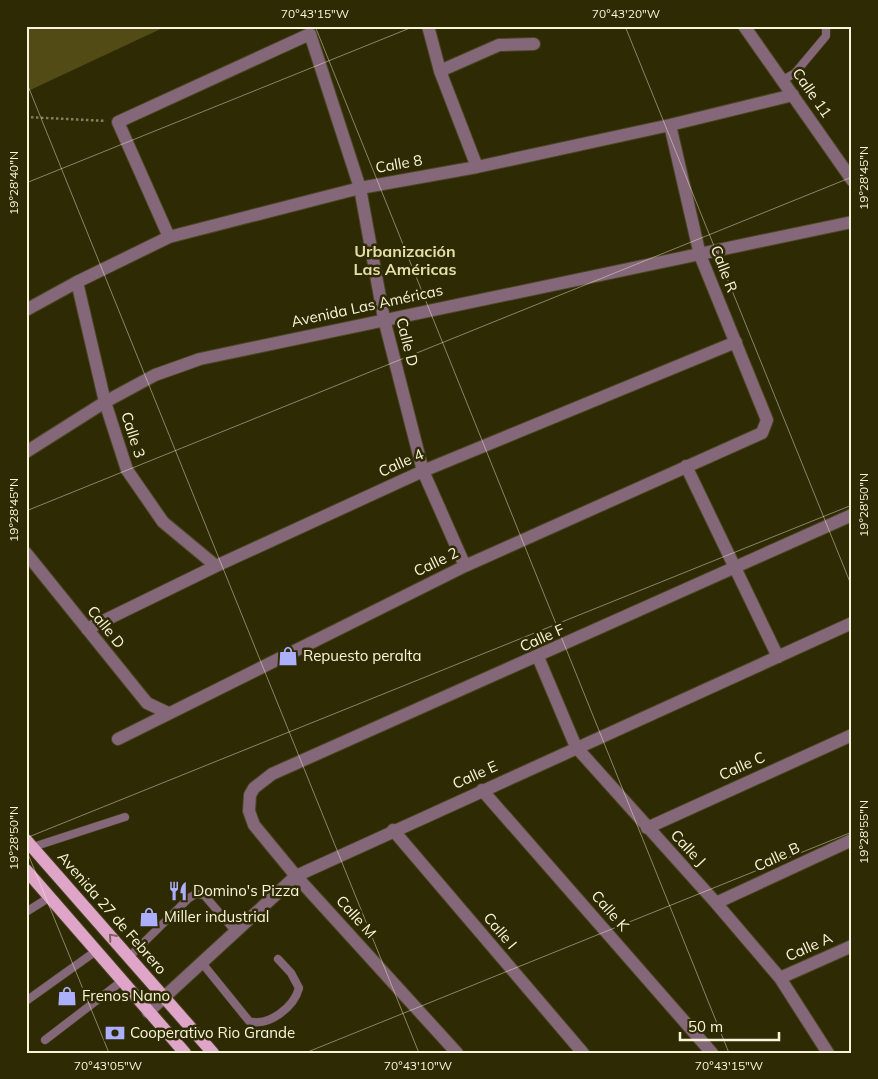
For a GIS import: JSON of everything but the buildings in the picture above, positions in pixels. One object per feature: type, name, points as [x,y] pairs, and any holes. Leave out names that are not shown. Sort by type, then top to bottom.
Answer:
[{"type":"main road","name":"Avenida 27 de Febrero","points":[[29,843],[213,1053]]},
{"type":"main road","points":[[26,870],[185,1053]]},
{"type":"street","points":[[428,26],[440,71],[477,167]]},
{"type":"street","name":"Calle 11","points":[[744,26],[852,180]]},
{"type":"street","name":"Calle D","points":[[118,122],[310,34],[360,188],[384,319],[423,471],[465,566]]},
{"type":"street","points":[[440,71],[498,45],[534,44]]},
{"type":"street","name":"Calle 8","points":[[26,310],[77,282],[169,237],[360,188],[477,167],[670,125],[793,95]]},
{"type":"street","points":[[118,122],[169,237]]},
{"type":"street","name":"Calle R","points":[[670,125],[700,255],[767,420]]},
{"type":"street","name":"Avenida Las Américas","points":[[26,452],[105,402],[155,375],[200,359],[852,222]]},
{"type":"street","name":"Calle 3","points":[[77,282],[105,402],[127,470],[163,522],[216,566]]},
{"type":"street","name":"Calle 4","points":[[87,629],[216,566],[423,471],[736,342]]},
{"type":"street","name":"Calle 2","points":[[118,738],[465,566],[762,433],[767,420]]},
{"type":"street","points":[[686,466],[778,657]]},
{"type":"street","name":"Calle F","points":[[250,795],[272,774],[852,516]]},
{"type":"street","name":"Calle D","points":[[26,554],[147,703],[168,712]]},
{"type":"street","name":"Calle E","points":[[148,1012],[296,876],[393,830],[852,623]]},
{"type":"street","name":"Calle J","points":[[538,657],[576,747],[716,903],[780,978],[828,1053]]},
{"type":"street","name":"Calle C","points":[[647,828],[852,735]]},
{"type":"street","name":"Calle K","points":[[482,790],[712,1053]]},
{"type":"street","name":"Calle M","points":[[250,795],[249,811],[254,825],[296,876],[457,1053]]},
{"type":"street","name":"Calle I","points":[[393,830],[583,1053]]},
{"type":"street","name":"Calle B","points":[[716,903],[852,840]]},
{"type":"street","name":"Calle A","points":[[780,978],[852,946]]},
{"type":"lane","points":[[783,80],[795,73],[826,36],[826,26]]},
{"type":"lane","points":[[29,843],[125,817]]},
{"type":"lane","points":[[129,957],[189,898],[196,894],[204,895],[236,932]]},
{"type":"lane","points":[[26,912],[50,897]]},
{"type":"lane","points":[[26,1001],[96,951]]},
{"type":"lane","points":[[202,963],[249,1021],[258,1023],[265,1022],[296,998],[299,988],[291,973],[278,959]]},
{"type":"lane","points":[[45,1040],[122,981]]},
{"type":"path","points":[[26,117],[118,122]]},
{"type":"shaded area","points":[[26,26],[167,26],[26,92]]},
{"type":"place","name":"Repuesto peralta","points":[[288,656]]},
{"type":"place","name":"Domino's Pizza","points":[[178,891]]},
{"type":"place","name":"Miller industrial","points":[[149,917]]},
{"type":"place","name":"Frenos Nano","points":[[67,996]]},
{"type":"place","name":"Cooperativo Rio Grande","points":[[115,1033]]},
{"type":"district","name":"Urbanización Las Américas","points":[[405,260]]}]
